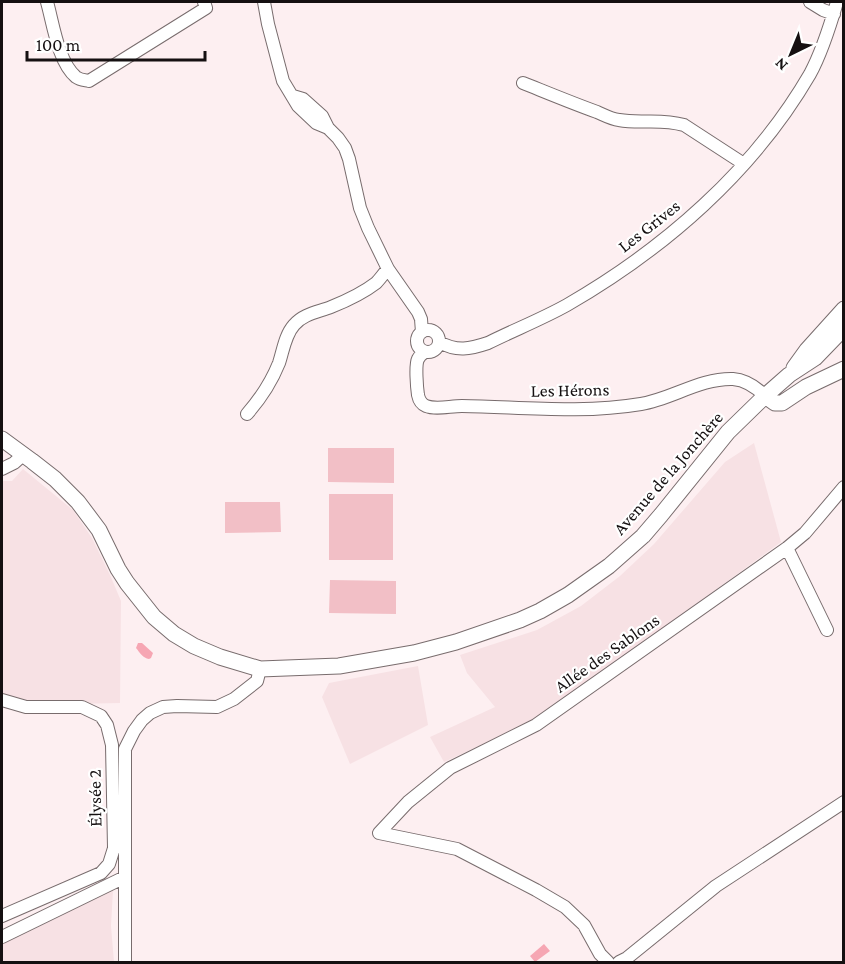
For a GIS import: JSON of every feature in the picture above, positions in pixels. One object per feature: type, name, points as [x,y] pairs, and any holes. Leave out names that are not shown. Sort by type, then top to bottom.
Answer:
[{"type":"street","points":[[47,2],[62,54],[69,69],[78,79],[89,81],[206,8],[204,2]]},
{"type":"street","points":[[264,2],[283,81],[298,106],[316,123],[328,128],[345,148],[360,208],[388,269],[418,312],[422,332],[417,339],[418,347],[429,353],[436,349],[439,338],[434,332],[422,332]]},
{"type":"street","points":[[810,2],[834,14]]},
{"type":"street","name":"Les Grives","points":[[439,342],[455,349],[476,347],[565,306],[621,271],[690,218],[744,164],[770,134],[810,74],[821,50],[837,2]]},
{"type":"street","points":[[523,83],[617,120],[657,120],[684,125],[744,164]]},
{"type":"street","points":[[247,414],[270,384],[289,332],[295,323],[307,315],[354,296],[376,282],[388,269]]},
{"type":"street","name":"Avenue de la Jonchère","points":[[789,375],[807,350],[843,309]]},
{"type":"street","name":"Avenue de la Jonchère","points":[[2,439],[55,479],[78,502],[99,530],[127,583],[154,617],[174,634],[220,657],[260,669],[339,666],[414,653],[456,642],[520,620],[540,611],[594,577],[636,543],[728,432],[789,375],[814,358],[843,328]]},
{"type":"street","name":"Les Hérons","points":[[424,352],[417,363],[418,394],[422,403],[436,408],[461,406],[540,410],[616,408],[644,404],[704,383],[734,379],[756,387],[765,396]]},
{"type":"street","points":[[765,396],[775,403],[782,403],[806,387],[843,369]]},
{"type":"street","points":[[2,469],[14,463],[24,454]]},
{"type":"street","name":"Allée des Sablons","points":[[608,963],[600,954],[584,925],[566,907],[546,895],[457,849],[380,833],[408,802],[450,768],[536,725],[788,548],[805,533],[843,488]]},
{"type":"street","points":[[788,548],[827,630]]},
{"type":"street","points":[[125,963],[125,749],[134,731],[150,713],[163,707],[217,707],[234,699],[257,681],[260,669]]},
{"type":"street","name":"Élysée 2","points":[[2,700],[26,707],[82,707],[101,716],[107,724],[112,745],[114,848],[109,864],[101,873],[2,916]]},
{"type":"street","points":[[619,963],[716,886],[843,802]]},
{"type":"street","points":[[2,938],[125,877]]},
{"type":"shaded area","points":[[754,443],[781,542],[540,718],[444,762],[430,737],[495,707],[467,673],[460,655],[537,630],[581,606],[620,576],[654,544],[725,462]]},
{"type":"shaded area","points":[[328,448],[394,448],[394,483],[328,482]]},
{"type":"shaded area","points":[[23,469],[73,510],[92,538],[121,601],[120,703],[25,705],[2,697],[2,481],[12,481]]},
{"type":"shaded area","points":[[329,494],[393,494],[393,560],[329,560]]},
{"type":"shaded area","points":[[225,502],[280,502],[281,532],[225,533]]},
{"type":"shaded area","points":[[330,580],[396,581],[396,614],[329,613]]},
{"type":"shaded area","points":[[138,643],[142,643],[153,653],[151,658],[140,653],[136,648]]},
{"type":"shaded area","points":[[418,666],[428,725],[350,764],[322,697],[329,683]]},
{"type":"shaded area","points":[[113,890],[111,926],[114,962],[2,962],[2,932]]},
{"type":"shaded area","points":[[544,944],[550,951],[535,962],[530,956]]}]
